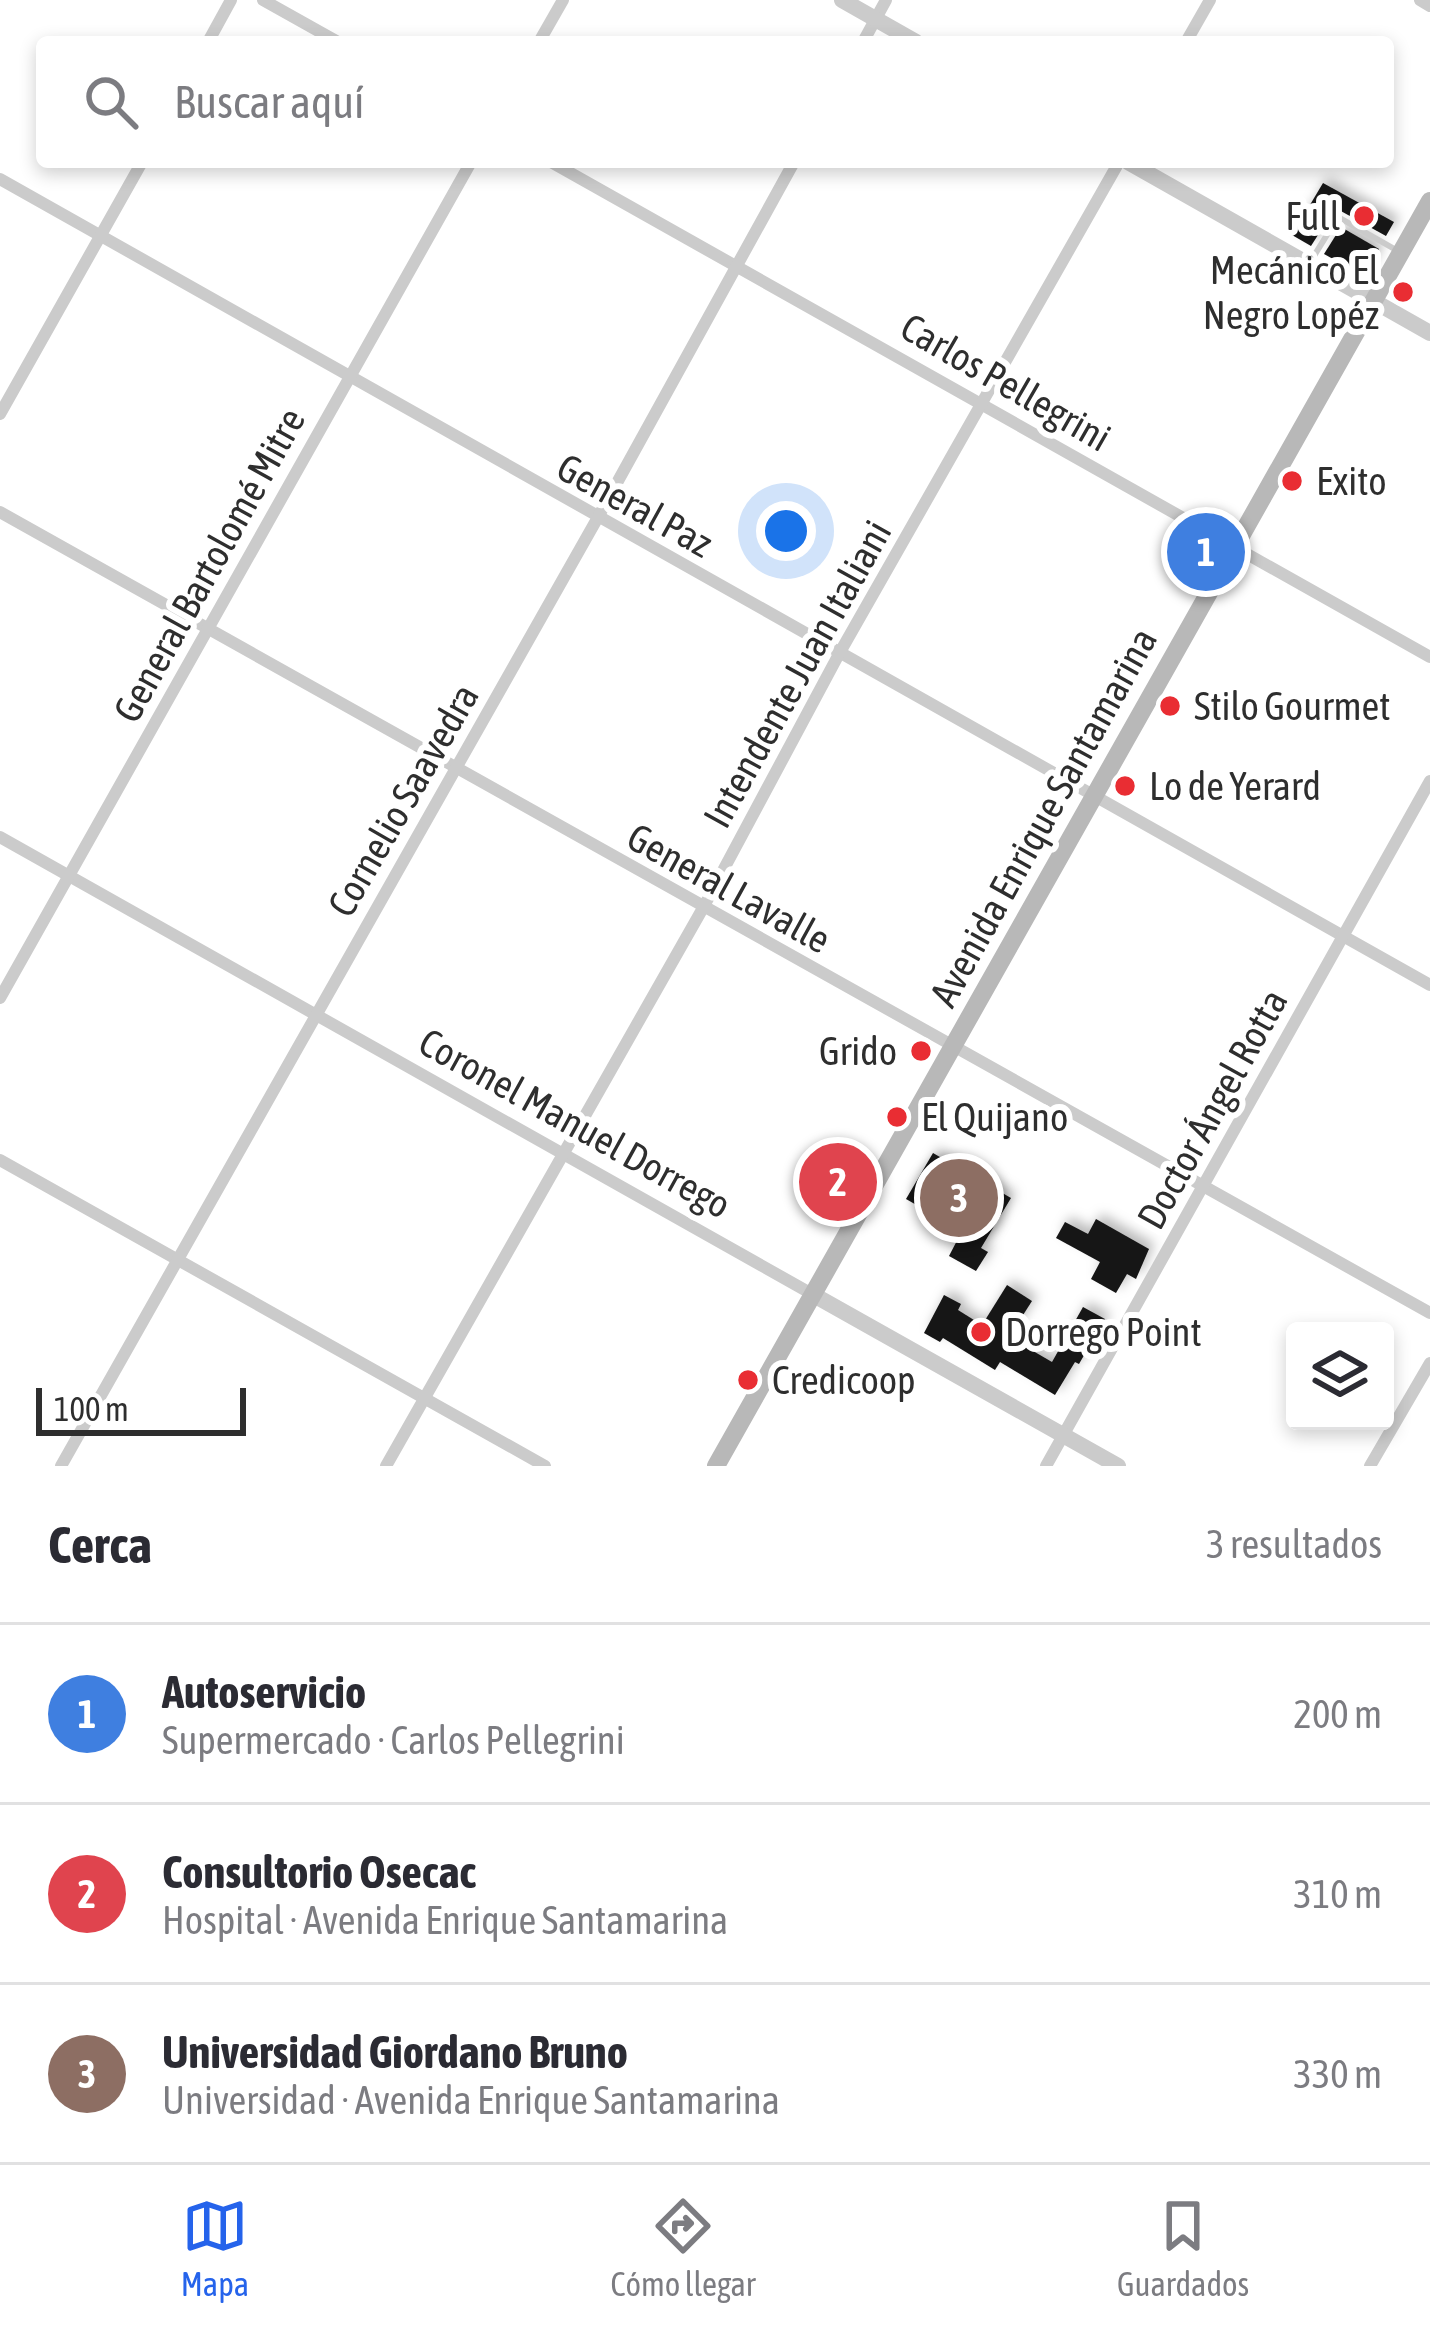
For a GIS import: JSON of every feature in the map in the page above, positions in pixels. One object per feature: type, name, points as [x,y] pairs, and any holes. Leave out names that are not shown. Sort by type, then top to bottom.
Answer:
[{"type":"main road","name":"Avenida Enrique Santamarina","points":[[716,1466],[1430,201]]},
{"type":"street","points":[[211,36],[231,0]]},
{"type":"street","points":[[263,0],[327,36]]},
{"type":"street","points":[[542,36],[562,0]]},
{"type":"street","points":[[842,0],[906,36]]},
{"type":"street","points":[[866,36],[886,0]]},
{"type":"street","points":[[1189,36],[1210,0]]},
{"type":"street","points":[[1420,0],[1430,6]]},
{"type":"street","points":[[0,414],[139,168]]},
{"type":"street","name":"General Bartolomé Mitre","points":[[0,998],[468,168]]},
{"type":"street","name":"Carlos Pellegrini","points":[[562,168],[1430,657]]},
{"type":"street","name":"Cornelio Saavedra","points":[[61,1466],[791,168]]},
{"type":"street","name":"Intendente Juan Italiani","points":[[386,1466],[1116,168]]},
{"type":"street","points":[[1139,168],[1430,333]]},
{"type":"street","name":"General Paz","points":[[0,179],[1430,985]]},
{"type":"street","name":"General Lavalle","points":[[0,512],[1430,1313]]},
{"type":"street","name":"Doctor Ángel Rotta","points":[[1046,1466],[1430,781]]},
{"type":"street","name":"Coronel Manuel Dorrego","points":[[0,836],[1118,1466]]},
{"type":"street","points":[[0,1160],[545,1466]]},
{"type":"street","points":[[1370,1466],[1430,1364]]},
{"type":"lane","points":[[1309,265],[1338,217],[1401,253]]},
{"type":"building","points":[[1323,183],[1394,222],[1386,236],[1339,210],[1332,213],[1311,246],[1292,235]]},
{"type":"building","points":[[1341,227],[1379,249],[1364,276],[1324,254]]},
{"type":"building","points":[[933,1153],[1011,1198],[981,1248],[988,1252],[976,1271],[949,1256],[962,1231],[906,1199]]},
{"type":"building","points":[[1096,1219],[1149,1249],[1136,1279],[1127,1274],[1116,1293],[1091,1279],[1100,1262],[1056,1238],[1065,1222],[1088,1234]]},
{"type":"building","points":[[1007,1285],[1032,1301],[1009,1337],[1052,1362],[1083,1307],[1105,1319],[1055,1395],[1000,1362],[995,1370],[943,1338],[940,1342],[924,1333],[944,1295],[982,1325]]},
{"type":"place","name":"Full","points":[[1364,216]]},
{"type":"place","name":"Mecánico El Negro Lopéz","points":[[1403,292]]},
{"type":"place","name":"Exito","points":[[1292,481]]},
{"type":"place","name":"Autoservicio","points":[[1206,552]]},
{"type":"place","name":"Stilo Gourmet","points":[[1170,706]]},
{"type":"place","name":"Lo de Yerard","points":[[1125,786]]},
{"type":"place","name":"Grido","points":[[921,1051]]},
{"type":"place","name":"El Quijano","points":[[897,1117]]},
{"type":"place","name":"Consultorio Osecac","points":[[838,1182]]},
{"type":"place","name":"Universidad Giordano Bruno","points":[[959,1198]]},
{"type":"place","name":"Dorrego Point","points":[[981,1332]]},
{"type":"place","name":"Credicoop","points":[[748,1380]]}]
